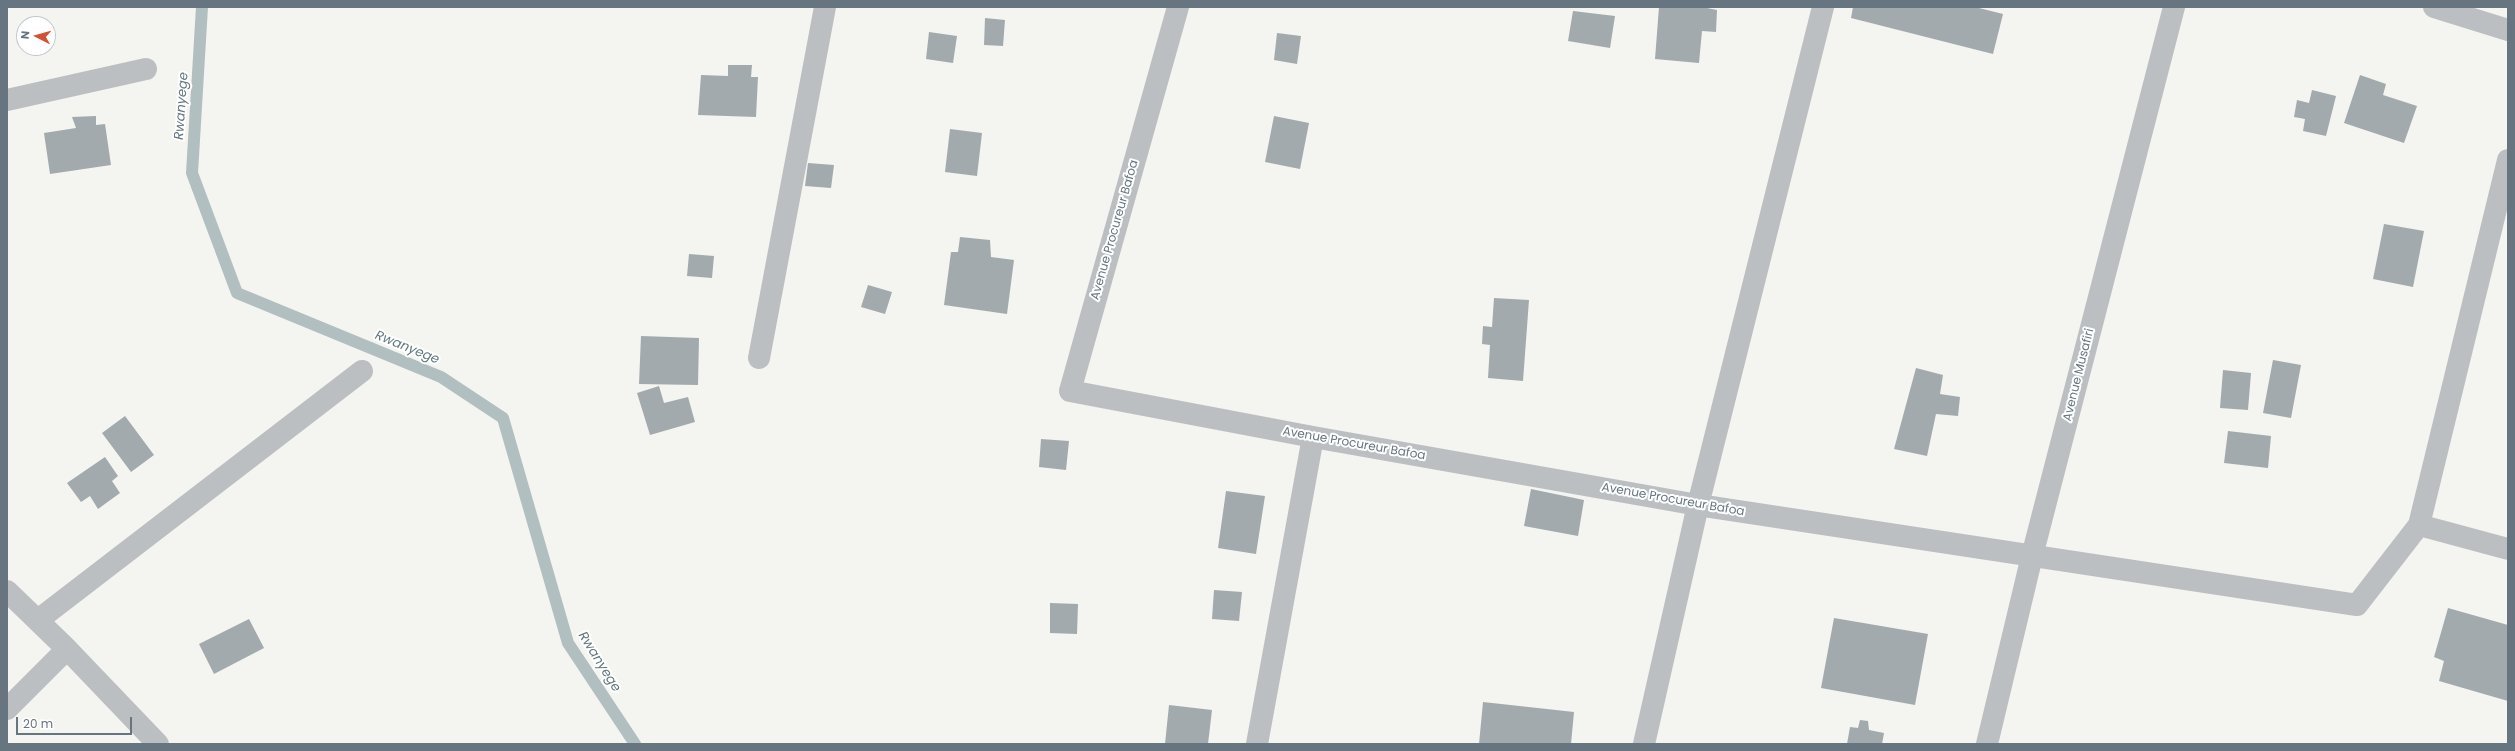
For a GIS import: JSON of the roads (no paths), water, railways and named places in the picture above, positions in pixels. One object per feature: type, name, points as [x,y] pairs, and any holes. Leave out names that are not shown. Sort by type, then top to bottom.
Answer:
[{"type":"street","points":[[759,358],[825,7]]},
{"type":"street","name":"Avenue Procureur Bafoa","points":[[1178,7],[1070,391],[1313,437],[1698,505],[2357,604],[2419,525]]},
{"type":"street","points":[[1644,744],[1698,505],[1823,7]]},
{"type":"street","name":"Avenue Musafiri","points":[[1987,744],[2032,556],[2174,7]]},
{"type":"street","points":[[2434,7],[2508,30]]},
{"type":"street","points":[[7,100],[146,69]]},
{"type":"street","points":[[2508,160],[2419,525],[2508,549]]},
{"type":"street","points":[[38,620],[362,372]]},
{"type":"street","points":[[1257,744],[1313,437]]},
{"type":"street","points":[[7,591],[67,649],[158,744]]},
{"type":"street","points":[[7,709],[67,649]]},
{"type":"waterway","name":"Rwanyege","points":[[202,7],[192,173],[237,293],[441,377],[503,418],[568,643],[635,744]]}]
